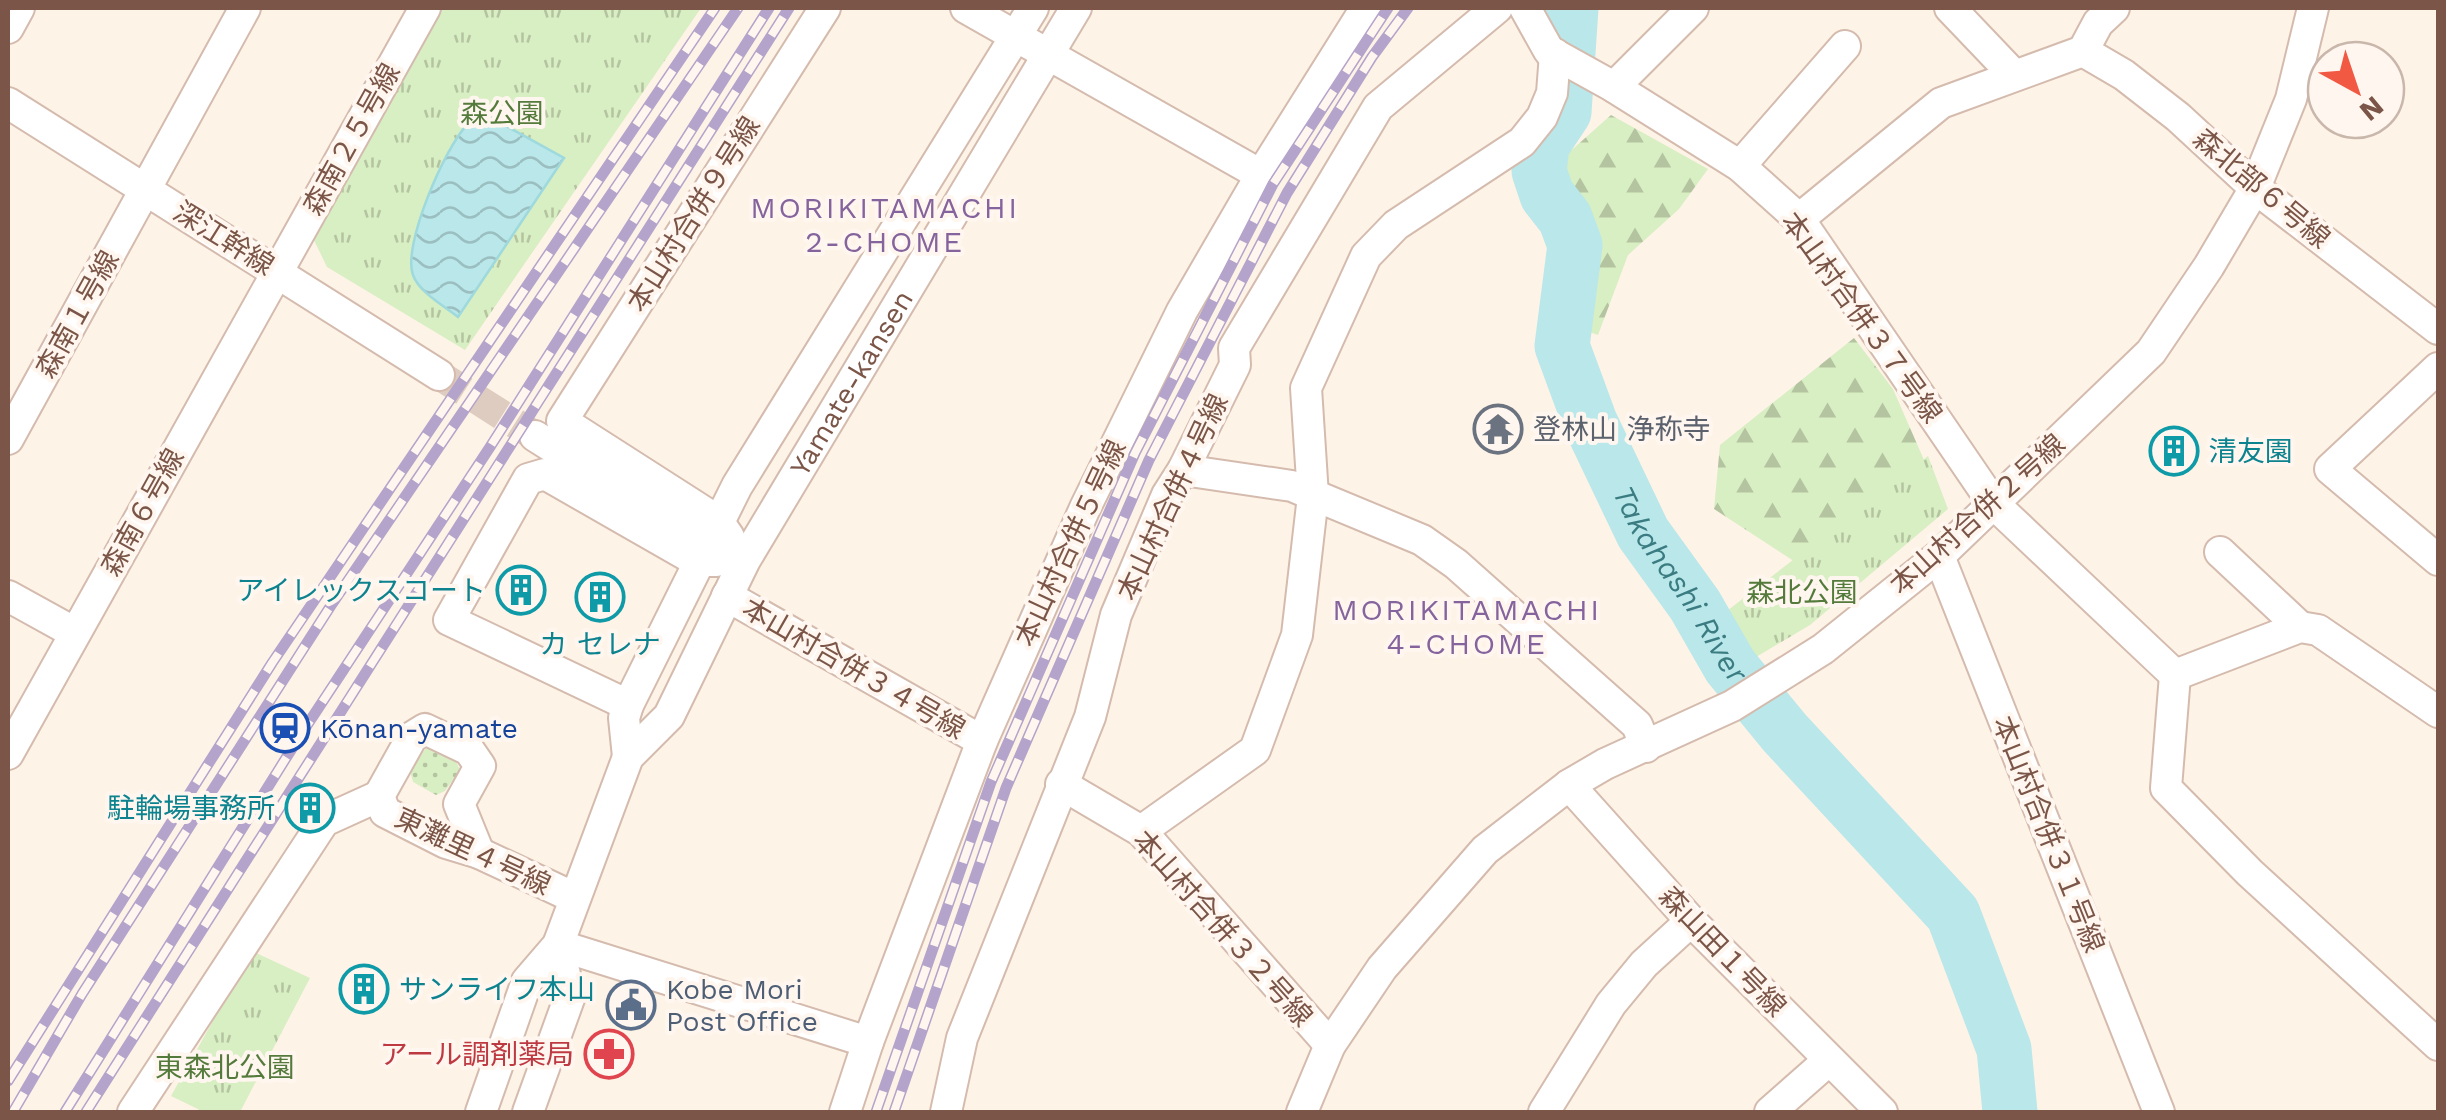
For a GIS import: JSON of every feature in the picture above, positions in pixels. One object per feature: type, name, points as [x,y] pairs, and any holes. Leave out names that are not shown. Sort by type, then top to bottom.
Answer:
[{"type":"street","points":[[8,28],[19,8]]},
{"type":"street","name":"森南１号線","points":[[8,439],[245,8]]},
{"type":"street","name":"森南２５号線","points":[[277,271],[425,8]]},
{"type":"street","name":"本山村合併９号線","points":[[708,541],[548,428],[825,8]]},
{"type":"street","points":[[966,8],[1261,175]]},
{"type":"street","name":"Yamate-kansen","points":[[628,757],[624,718],[628,705],[708,541],[835,323],[1033,8]]},
{"type":"street","name":"Yamate-kansen","points":[[481,1112],[527,981],[558,945],[628,757],[669,716],[745,560],[1076,8]]},
{"type":"street","name":"本山村合併５号線","points":[[845,1112],[982,741],[1084,508],[1182,311],[1261,175],[1366,8]]},
{"type":"street","name":"本山村合併４号線","points":[[946,1112],[962,1038],[1090,717],[1116,615],[1167,495],[1184,470],[1235,365],[1234,348],[1378,107],[1496,8]]},
{"type":"street","name":"本山村合併３７号線","points":[[1524,8],[1549,50],[1740,166],[1799,219],[1993,503],[2176,675]]},
{"type":"street","points":[[1601,80],[1694,8]]},
{"type":"street","points":[[1950,8],[2013,74]]},
{"type":"street","points":[[1799,219],[1942,102],[2083,51],[2098,23],[2114,8]]},
{"type":"street","name":"本山村合併２号線","points":[[1302,1112],[1330,1045],[1382,968],[1485,850],[1569,785],[1744,699],[1823,649],[1939,556],[2151,352],[2255,188],[2291,98],[2313,8]]},
{"type":"street","points":[[1740,166],[1845,46]]},
{"type":"street","name":"森北部６号線","points":[[2083,51],[2124,75],[2178,116],[2255,188],[2438,330]]},
{"type":"street","points":[[1141,831],[1255,750],[1297,635],[1313,496],[1306,388],[1366,256],[1396,225],[1522,142],[1542,117],[1552,93],[1558,55]]},
{"type":"street","name":"深江幹線","points":[[8,104],[440,375]]},
{"type":"street","name":"森南６号線","points":[[8,754],[277,271]]},
{"type":"street","points":[[2438,368],[2330,469],[2438,560]]},
{"type":"street","points":[[1184,470],[1292,486],[1422,540],[1456,564],[1637,725],[1646,746]]},
{"type":"street","points":[[628,705],[449,620],[528,478],[545,474],[745,560]]},
{"type":"street","points":[[2220,552],[2300,627]]},
{"type":"street","name":"本山村合併３１号線","points":[[1939,556],[2159,1112]]},
{"type":"street","points":[[8,596],[75,633]]},
{"type":"street","name":"本山村合併３４号線","points":[[726,596],[982,741]]},
{"type":"street","points":[[2438,712],[2318,630],[2300,627],[2176,675],[2166,788],[2250,872],[2438,1045]]},
{"type":"street","points":[[379,796],[412,737],[425,729],[469,750],[480,766],[460,804],[480,853]]},
{"type":"street","name":"本山村合併３２号線","points":[[1061,784],[1141,831],[1330,1045]]},
{"type":"street","name":"森山田１号線","points":[[1569,785],[1691,921],[1882,1112]]},
{"type":"street","name":"東灘里４号線","points":[[134,1112],[324,820],[379,796],[386,812],[446,843],[480,853],[574,898]]},
{"type":"street","points":[[1544,1112],[1611,1004],[1644,964],[1691,921]]},
{"type":"street","points":[[558,945],[868,1042]]},
{"type":"street","points":[[528,1112],[570,996],[558,945]]},
{"type":"street","points":[[1770,1112],[1829,1060]]},
{"type":"green space","name":"森公園","points":[[443,8],[701,8],[465,350],[327,267],[312,236]]},
{"type":"green space","points":[[1611,115],[1708,169],[1679,209],[1628,255],[1598,335],[1572,326],[1589,215],[1568,188],[1566,155]]},
{"type":"green space","points":[[1854,338],[1893,389],[1945,508],[1843,593],[1714,509],[1720,445]]},
{"type":"green space","name":"森北公園","points":[[1928,456],[1948,509],[1810,625],[1751,660],[1723,614]]},
{"type":"green space","points":[[433,746],[455,759],[460,770],[445,791],[436,795],[413,782],[410,771],[426,748]]},
{"type":"green space","name":"東森北公園","points":[[252,951],[310,978],[240,1112],[204,1112],[171,1096]]},
{"type":"water","points":[[488,116],[564,158],[458,317],[421,287],[413,275],[411,261],[419,221],[448,154],[467,125]]},
{"type":"waterway","name":"Takahashi River","points":[[1571,8],[1564,112],[1542,145],[1539,171],[1547,195],[1565,218],[1575,245],[1562,346],[1590,422],[1643,533],[1695,605],[1730,666],[1785,733],[1953,914],[2004,1049],[2010,1112]]},
{"type":"tunnel","points":[[439,375],[535,436]]},
{"type":"railway","points":[[8,1081],[272,663],[715,8]]},
{"type":"railway","points":[[13,1112],[82,994],[330,607],[738,8]]},
{"type":"railway","points":[[65,1112],[296,742],[490,447],[769,8]]},
{"type":"railway","points":[[86,1112],[789,8]]},
{"type":"railway","points":[[876,1112],[991,782],[1135,453],[1273,184],[1388,8]]},
{"type":"railway","points":[[894,1112],[1006,788],[1149,460],[1287,193],[1372,57],[1408,8]]},
{"type":"place","name":"登林山 浄称寺","points":[[1498,429]]},
{"type":"place","name":"清友園","points":[[2174,451]]},
{"type":"place","name":"アイレックスコート","points":[[521,590]]},
{"type":"place","name":"カ セレナ","points":[[600,597]]},
{"type":"place","name":"Kōnan-yamate","points":[[285,728]]},
{"type":"place","name":"駐輪場事務所","points":[[310,808]]},
{"type":"place","name":"サンライフ本山","points":[[364,989]]},
{"type":"place","name":"Kobe Mori Post Office","points":[[631,1005]]},
{"type":"place","name":"アール調剤薬局","points":[[609,1054]]},
{"type":"district","name":"MORIKITAMACHI 2-CHOME","points":[[885,225]]},
{"type":"district","name":"MORIKITAMACHI 4-CHOME","points":[[1467,627]]}]
